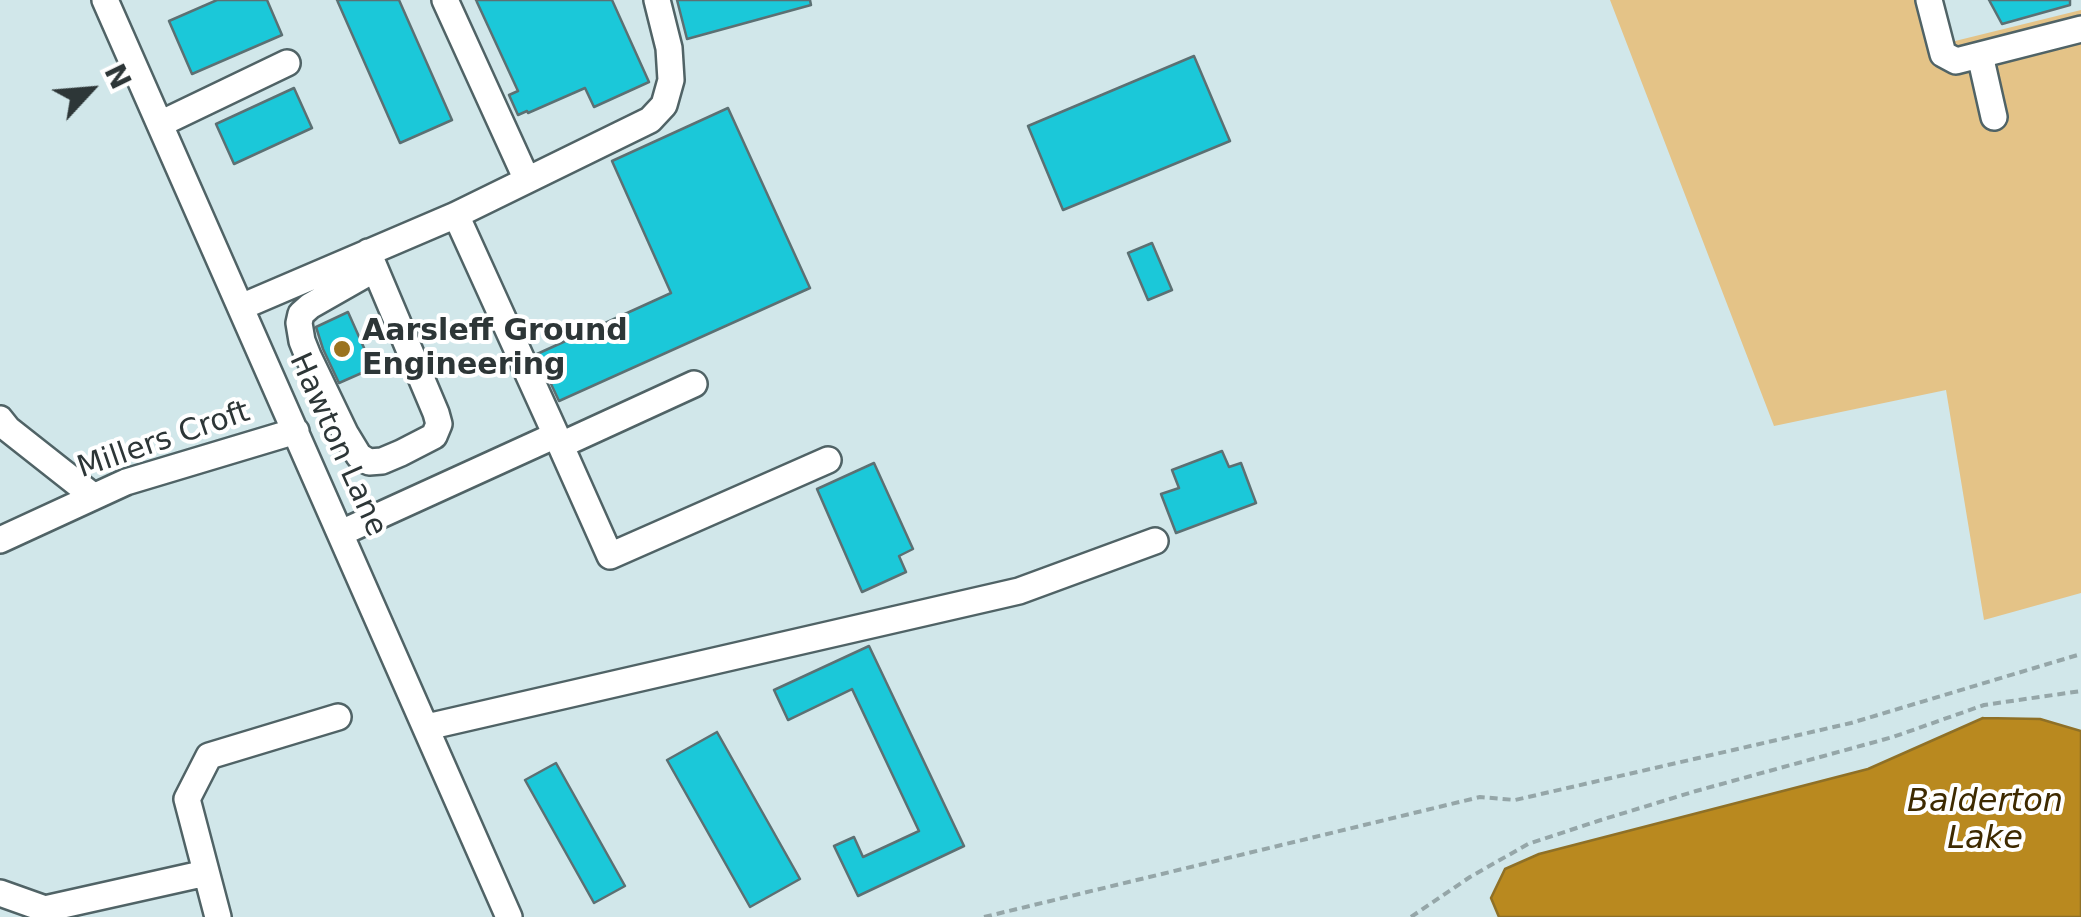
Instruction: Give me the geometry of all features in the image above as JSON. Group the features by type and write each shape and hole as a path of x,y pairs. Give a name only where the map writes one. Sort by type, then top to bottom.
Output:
{"street":[{"name":"Hawton Lane","path":"105,0 509,917"},
{"path":"445,0 527,180"},
{"path":"372,261 439,424 434,436 369,462 360,456 345,433 308,356 299,324 301,314 372,261 456,215 650,120 664,105 671,80 669,48 657,0"},
{"path":"1929,0 1943,54 1956,61 2081,30"},
{"path":"1980,55 1994,117"},
{"path":"160,124 287,63"},
{"path":"456,215 610,556 828,460"},
{"path":"240,306 372,261"},
{"path":"340,532 694,384"},
{"path":"0,419 93,496"},
{"name":"Millers Croft","path":"0,540 126,482 296,431"},
{"path":"427,727 1019,591 1155,541"},
{"path":"218,917 187,799 209,756 338,717"},
{"path":"0,893 45,909 206,873"}],"path":[{"path":"984,917 1480,796 1515,800 1851,723 2081,654"},
{"path":"1411,917 1528,844 1696,791 1892,737 1984,706 2081,691"}],"shaded area":[{"path":"1610,0 1941,0 1951,42 2081,10 2081,593 1984,620 1946,390 1774,426"}],"water":[{"name":"Balderton Lake","path":"1983,718 2040,719 2081,731 2081,917 1499,917 1491,898 1505,869 1539,854 1868,769"}],"building":[{"path":"217,0 267,0 282,35 192,74 169,21"},
{"path":"337,0 399,0 452,120 400,143"},
{"path":"476,0 612,0 649,82 594,107 585,88 518,115 509,95 518,91"},
{"path":"677,0 810,0 811,5 687,39"},
{"path":"1989,0 2070,0 2070,5 2002,24"},
{"path":"1194,56 1230,141 1063,210 1028,126"},
{"path":"294,88 312,128 234,164 216,124"},
{"path":"728,108 810,288 559,401 537,354 671,293 612,161"},
{"path":"1152,243 1172,290 1148,300 1128,253"},
{"name":"Aarsleff Ground Engineering","path":"348,312 373,368 339,383 316,327"},
{"path":"1222,451 1229,467 1241,463 1256,503 1176,533 1161,494 1179,488 1172,470"},
{"path":"874,463 913,549 899,556 906,572 862,592 817,489"},
{"path":"869,646 964,846 858,896 834,846 854,837 863,857 919,831 852,689 788,720 774,690"},
{"path":"717,732 800,879 750,907 667,760"},
{"path":"556,763 625,886 594,903 525,780"}],"place":[{"name":"Aarsleff Ground Engineering","path":"342,349"}]}
